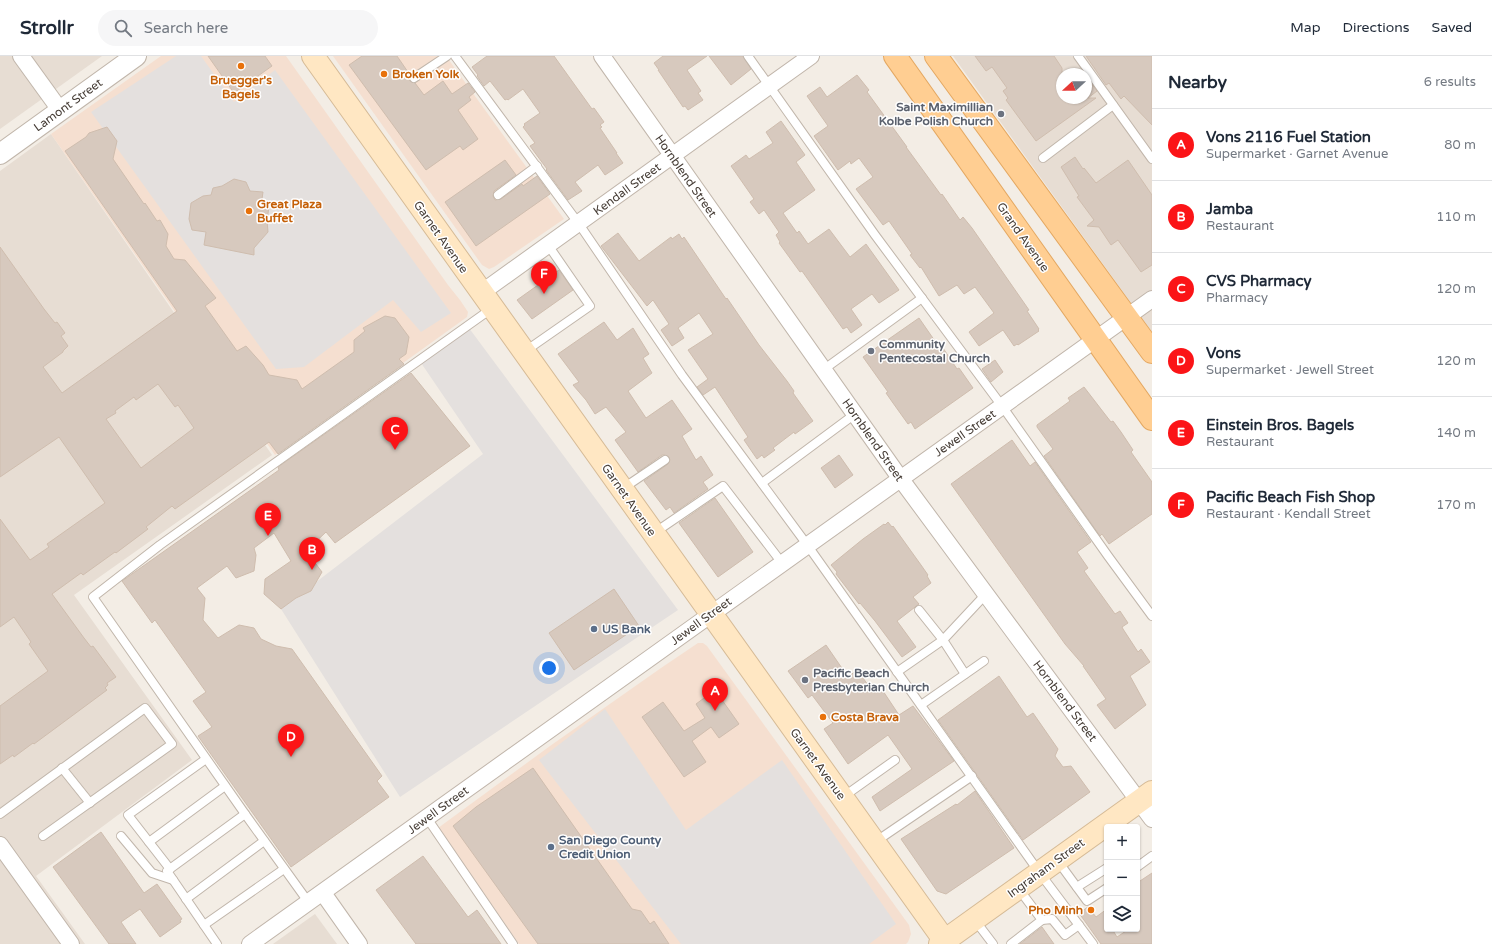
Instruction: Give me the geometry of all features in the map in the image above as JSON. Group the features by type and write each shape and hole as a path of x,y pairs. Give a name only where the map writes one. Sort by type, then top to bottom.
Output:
{"main road":[{"name":"Grand Avenue","path":"894,56 1152,419"},
{"path":"936,56 1152,352"},
{"name":"Garnet Avenue","path":"317,58 487,301 944,943"},
{"name":"Ingraham Street","path":"944,943 974,919 1146,796"}],"street":[{"path":"21,56 60,110"},
{"name":"Lamont Street","path":"0,154 136,56"},
{"name":"Hornblend Street","path":"602,56 900,478 986,594 1146,796 1152,819"},
{"name":"Kendall Street","path":"487,301 548,245 811,56"},
{"name":"Jewell Street","path":"250,944 1152,299"},
{"path":"0,845 71,944"},
{"path":"323,893 359,944"}],"lane":[{"path":"414,78 447,56"},
{"path":"455,56 579,224 682,375 808,546 972,776 1048,866 1079,925 1093,944"},
{"path":"748,56 922,298 1002,406 1152,616"},
{"path":"1078,56 1152,159"},
{"path":"1042,158 1113,105"},
{"path":"498,195 537,166"},
{"path":"524,352 590,306 548,245"},
{"path":"823,370 922,298"},
{"path":"309,902 225,786 93,597 160,545 487,301"},
{"path":"762,483 855,414"},
{"path":"622,490 665,460"},
{"path":"653,534 723,486 782,564"},
{"path":"897,672 943,640 986,594"},
{"path":"918,610 943,640 965,674"},
{"path":"921,705 984,661"},
{"path":"0,814 145,708 172,744 43,836"},
{"path":"206,759 128,815 149,842 217,944"},
{"path":"842,798 895,760"},
{"path":"62,768 90,803"},
{"path":"874,843 972,776"},
{"path":"149,842 225,786"},
{"path":"168,870 245,814"},
{"path":"427,818 510,943"},
{"path":"121,836 152,873 173,880"},
{"path":"186,899 264,841"},
{"path":"1140,865 1152,856"},
{"path":"1048,866 1077,887 1087,901 1104,890"},
{"path":"204,925 284,869"},
{"path":"1077,887 1104,870"},
{"path":"1017,888 1042,920"},
{"path":"974,919 993,944"},
{"path":"1011,944 1042,920 1052,919 1065,935 1079,925"}],"shaded area":[{"path":"0,56 102,56 0,129"},
{"path":"161,56 286,56 468,312 467,317 275,455 51,134"},
{"path":"176,56 201,56 234,102 275,70 451,313 421,332 393,300 304,367 276,369 91,112"},
{"path":"333,56 446,56 564,219 494,267 489,269 482,265"},
{"path":"953,56 1152,56 1152,332"},
{"path":"51,134 272,455 74,595 192,760 36,876 85,944 0,944 0,171"},
{"path":"466,324 678,610 400,797 281,609 483,454 417,357"},
{"path":"698,643 703,643 707,646 909,925 911,934 906,944 519,944 438,828 550,746"},
{"path":"605,709 686,830 782,760 896,924 869,944 681,944 539,760"},
{"path":"315,914 337,944 273,944"}],"building":[{"path":"208,56 265,56 272,66 234,93"},
{"path":"362,56 397,56 410,75 410,81 415,83 424,95 443,81 452,94 468,83 475,92 469,97 471,100 458,110 478,139 463,150 460,146 426,170 349,65"},
{"path":"487,56 554,56 592,109 594,108 604,122 600,125 602,127 600,128 623,163 605,175 598,165 575,182 582,191 568,200 530,146 535,143 523,127 525,125 524,124 540,113 523,89 508,100 505,100 490,81 484,86 477,76 478,75 472,67"},
{"path":"663,56 707,56 687,70 701,91 698,93 703,100 688,110 685,106 683,107 654,63"},
{"path":"709,56 743,56 751,69 731,85"},
{"path":"975,56 1054,56 1062,68 1056,68 1056,104 1088,104 1036,141 1006,100 1008,98 1003,91 1007,88 992,67 986,71"},
{"path":"1086,56 1152,56 1152,125 1124,96 1121,99 1109,83 1106,85"},
{"path":"857,75 869,90 867,92 941,195 942,194 960,220 963,217 972,228 1029,310 1027,311 1039,331 1018,345 1017,344 1014,346 1003,330 979,346 969,332 994,313 975,287 964,294 957,285 939,296 921,267 920,268 910,255 912,254 889,221 883,225 856,189 873,177 859,158 851,164 850,161 838,170 814,136 828,126 807,96 820,87 827,97"},
{"path":"1092,85 1097,91 1092,95"},
{"path":"781,121 805,155 796,162 815,190 783,213 797,233 799,231 808,244 829,229 850,257 866,244 899,290 879,303 872,294 851,309 862,325 851,333 847,327 843,329 802,271 800,272 779,243 780,242 776,235 779,232 764,210 759,214 750,202 754,199 731,166 746,155 749,159 773,143 766,132"},
{"path":"107,127 117,141 113,159 157,221 160,220 168,234 166,246 174,259 185,260 216,298 205,306 237,351 246,346 263,365 269,375 297,380 302,389 354,352 354,340 365,331 363,328 385,316 395,318 409,337 406,354 399,359 404,364 278,454 269,442 175,509 172,506 146,527 148,529 116,553 115,552 83,575 81,573 52,594 84,638 91,647 93,646 116,677 107,683 108,685 105,688 107,690 34,744 33,743 14,757 13,755 0,764 0,706 48,671 29,644 31,642 14,617 0,627 0,519 30,560 49,547 47,544 105,503 59,437 0,477 0,247 44,309 55,323 57,322 65,333 61,336 68,346 63,352 43,367 62,393 177,311 65,151 86,137 89,133","holes":["158,384 175,407 178,405 194,428 141,468 106,419 116,413 115,411 134,397 136,400"]},
{"path":"1075,157 1083,169 1084,168 1096,183 1128,160 1152,195 1152,265 1141,272 1118,240 1111,245 1099,227 1087,226 1094,220 1077,197 1079,196 1061,167"},
{"path":"505,160 516,175 494,191 493,196 495,200 501,199 522,184 523,186 537,176 550,194 476,246 445,202"},
{"path":"234,179 246,182 250,191 263,192 261,206 269,207 267,220 268,232 254,248 254,255 204,245 206,232 192,230 189,219 191,203 203,196 211,195 213,188 222,186"},
{"path":"618,233 639,261 671,237 672,239 679,234 682,239 684,237 726,299 727,298 759,345 787,381 794,391 793,393 813,421 795,434 794,432 773,448 775,450 764,458 762,455 757,459 744,440 748,437 715,387 703,395 697,387 708,379 688,350 713,334 699,313 678,328 684,338 672,346 661,330 669,324 653,300 647,306 601,246"},
{"path":"559,270 573,290 532,319 517,300"},
{"path":"919,318 937,344 939,342 957,369 959,368 973,388 915,429 911,422 908,424 886,393 888,392 863,357"},
{"path":"604,322 617,340 633,328 649,354 643,358 652,373 628,391 646,418 672,400 692,429 682,436 696,460 701,456 713,475 703,482 708,489 674,513 670,507 666,510 644,481 668,464 670,460 669,457 662,455 638,472 615,440 626,432 606,407 595,414 586,400 573,385 579,382 558,354"},
{"path":"995,360 1003,372 991,382 982,369"},
{"path":"411,373 470,446 335,543 326,532 306,551 322,572 311,591 296,598 281,609 264,594 265,579 291,561 274,533 254,548 256,555 254,571 236,578 227,566 197,588 205,598 203,620 218,638 239,625 254,628 261,639 276,646 292,649 382,776 377,781 389,797 291,867 198,736 212,727 193,701 206,692 155,620 152,623 122,581 279,470 278,467"},
{"path":"1084,387 1111,422 1113,421 1121,432 1133,450 1131,452 1152,482 1152,514 1109,544 1102,534 1100,536 1044,456 1053,449 1037,427 1037,425 1070,401 1068,398"},
{"path":"1012,440 1030,466 1035,462 1091,542 1077,552 1088,568 1084,571 1115,614 1120,611 1128,623 1122,627 1123,629 1138,652 1141,649 1150,662 1130,676 1146,705 1115,729 1097,705 1106,699 1084,666 1065,644 951,484"},
{"path":"839,455 853,475 835,488 821,468"},
{"path":"715,498 753,552 718,577 679,523"},
{"path":"888,522 892,527 893,526 921,565 928,575 927,576 931,583 913,597 919,604 897,621 916,647 902,657 875,621 860,603 859,604 831,565 863,539"},
{"path":"614,589 639,626 574,670 549,633"},
{"path":"826,645 848,677 857,670 874,693 881,688 899,715 913,706 954,761 880,811 872,797 912,769 888,735 848,764 824,729 833,723 812,695 808,698 788,671"},
{"path":"999,676 1027,717 1033,713 1058,749 1055,756 1063,767 1071,766 1090,792 1023,840 938,720"},
{"path":"715,690 739,724 719,738 711,727 692,741 706,762 684,777 642,717 663,702 684,731 705,718 696,704"},
{"path":"533,768 632,909 641,911 650,924 654,921 669,944 538,944 453,826 476,807"},
{"path":"975,791 1014,848 946,894 937,891 901,839 956,804 957,805"},
{"path":"101,832 144,893 157,884 182,919 180,920 181,922 160,937 140,909 121,922 136,944 109,944 53,867"},
{"path":"423,856 468,917 477,910 501,944 416,944 376,890"},
{"path":"1152,873 1152,944 1101,944 1079,913 1088,907 1096,917 1104,911 1104,932 1114,932 1117,937 1124,932 1140,932 1140,881"},
{"path":"1042,927 1054,944 1020,944"}],"place":[{"name":"Bruegger's Bagels","path":"241,66"},
{"name":"Broken Yolk","path":"384,74"},
{"name":"Saint Maximillian Kolbe Polish Church","path":"1001,114"},
{"name":"Great Plaza Buffet","path":"249,211"},
{"name":"Pacific Beach Fish Shop","path":"544,294"},
{"name":"Community Pentecostal Church","path":"871,351"},
{"name":"CVS Pharmacy","path":"395,450"},
{"name":"Einstein Bros. Bagels","path":"268,536"},
{"name":"Jamba","path":"312,570"},
{"name":"US Bank","path":"594,629"},
{"name":"Pacific Beach Presbyterian Church","path":"805,680"},
{"name":"Vons 2116 Fuel Station","path":"715,711"},
{"name":"Costa Brava","path":"823,717"},
{"name":"Vons","path":"291,757"},
{"name":"San Diego County Credit Union","path":"551,847"},
{"name":"Pho Minh","path":"1091,910"}]}
